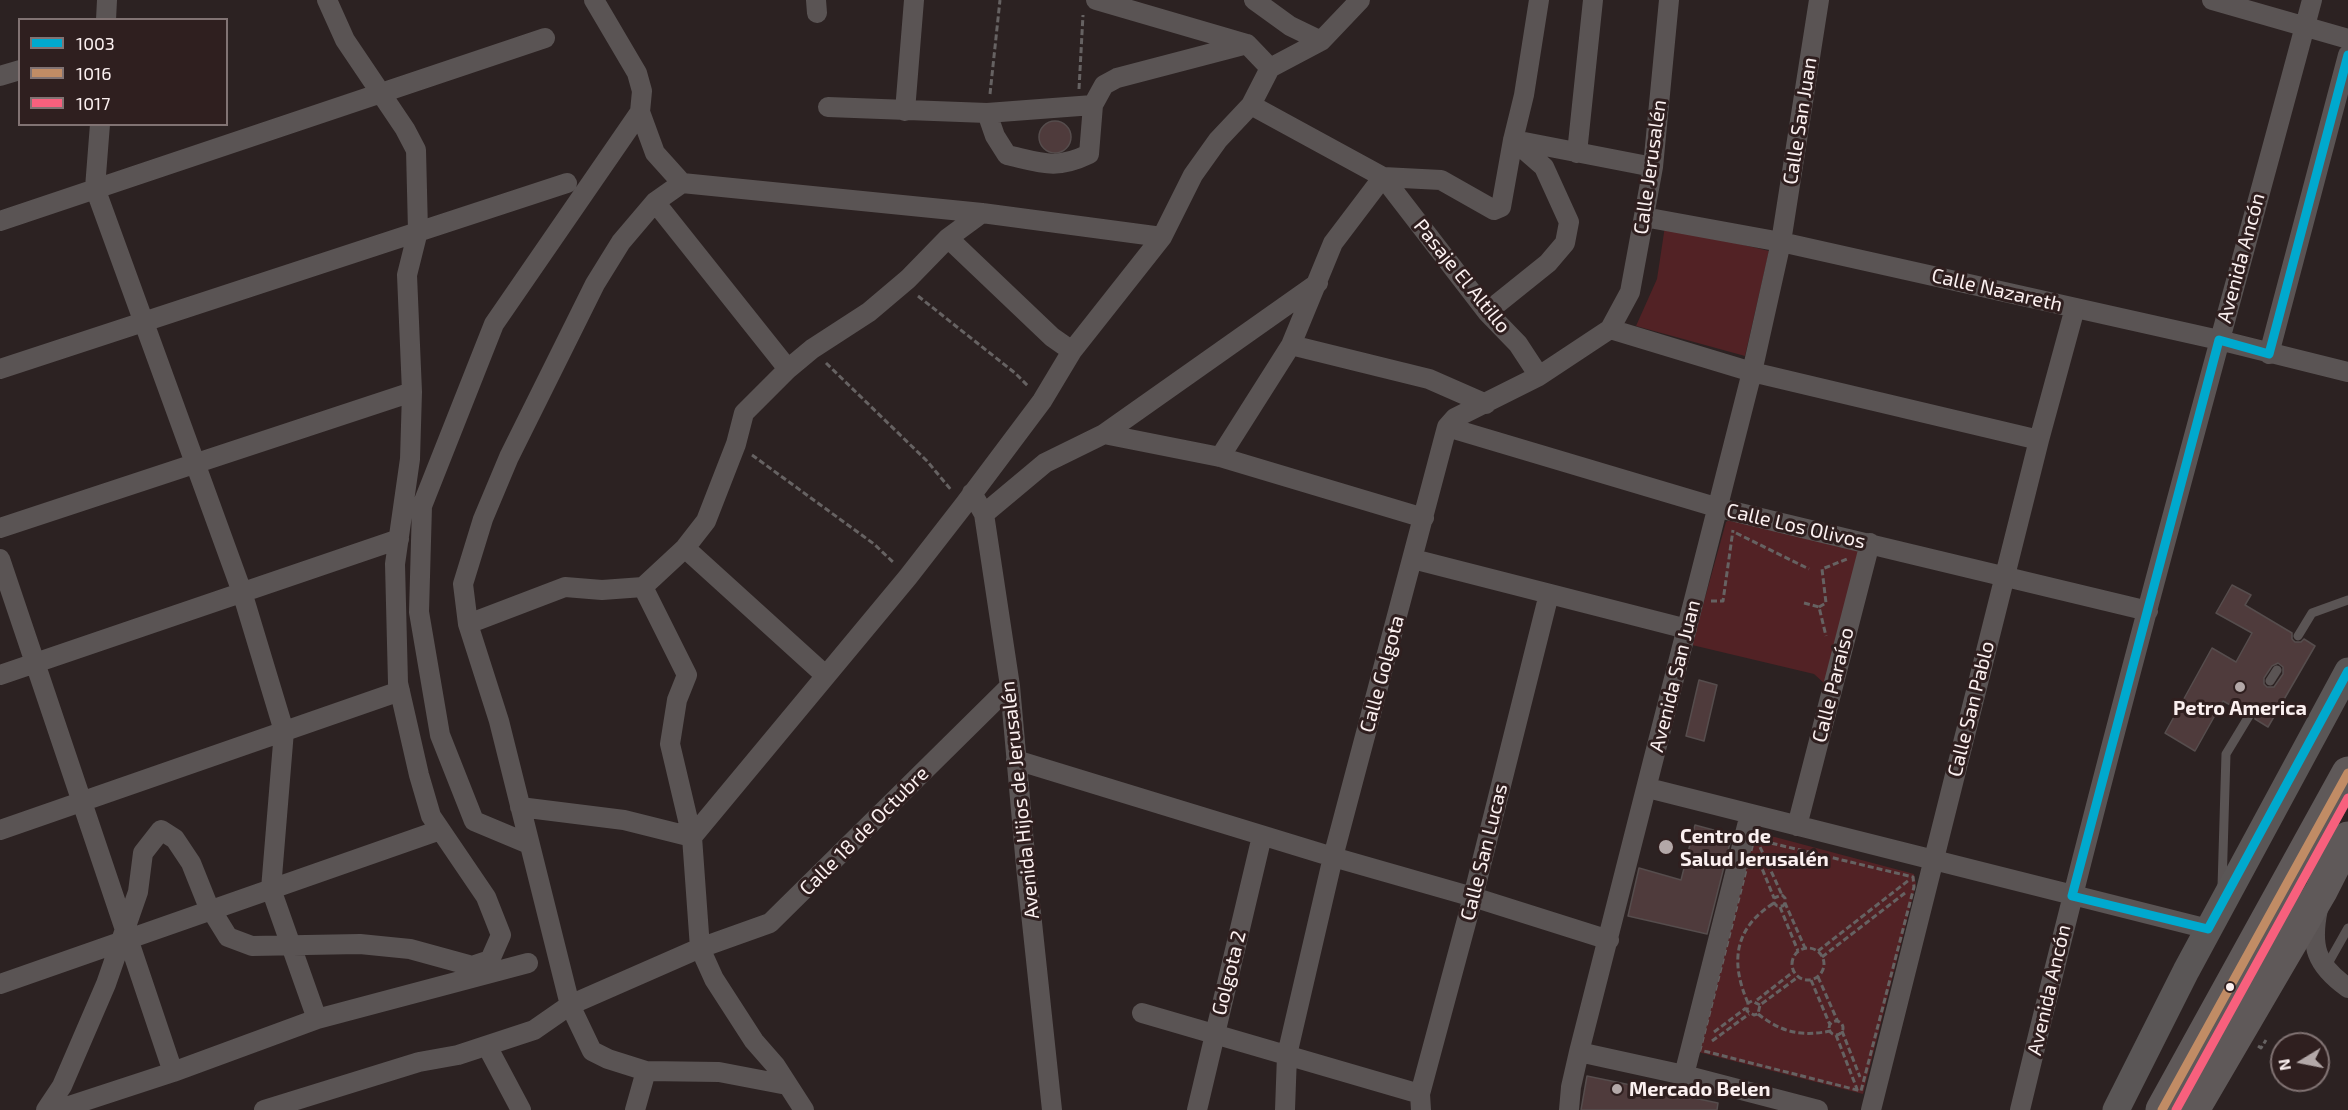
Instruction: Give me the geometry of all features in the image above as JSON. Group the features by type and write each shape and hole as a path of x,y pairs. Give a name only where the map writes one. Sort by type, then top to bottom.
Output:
{"highway":[{"path":"2162,1110 2348,772"},
{"path":"2193,1110 2321,891 2348,837"}],"main road":[{"path":"2116,1110 2208,929 2348,671"}],"street":[{"path":"106,18 107,0"},
{"path":"46,1110 62,1086 106,984 125,937 138,892 143,854 161,830 175,838 191,863 212,910 228,937 252,946 360,944 410,949 472,966 490,960 501,935 486,897 431,816 400,692 395,564 410,459 412,392 407,275 418,231 416,150 405,129 345,40 327,0"},
{"path":"594,0 638,73 642,91 640,112 655,153 682,183"},
{"path":"904,111 914,0"},
{"path":"1254,0 1290,26 1321,41"},
{"path":"692,837 908,577 968,500 1042,401 1072,351 1162,237 1193,175 1218,140 1251,105 1270,68 1321,41 1360,0"},
{"path":"1251,105 1383,177 1441,180 1494,210 1502,207 1513,140 1524,95 1539,0"},
{"path":"1577,153 1593,0"},
{"name":"Calle Jerusalén","path":"1610,329 1630,292 1644,217 1653,167 1670,0"},
{"name":"Calle San Juan","path":"1781,242 1819,0"},
{"path":"2212,0 2348,39"},
{"name":"Avenida Ancón","path":"2020,1110 2072,896 2219,340 2312,0"},
{"path":"1090,4 1247,44 1270,68"},
{"path":"0,221 545,38"},
{"path":"828,107 987,113 1085,105 1104,85 1117,78 1247,44"},
{"path":"2269,354 2348,55"},
{"path":"0,76 18,71"},
{"path":"987,113 1007,155 1048,164 1060,164 1071,163 1089,154 1085,105"},
{"path":"529,844 474,821 440,735 419,612 422,506 494,324 640,112"},
{"path":"100,126 95,188 242,592 284,731 271,889 317,1019"},
{"path":"1513,140 1653,167"},
{"path":"1487,312 1548,263 1565,243 1569,222 1544,167 1513,140"},
{"path":"1220,457 1292,345 1333,243 1383,177"},
{"name":"Pasaje El Altillo","path":"1383,177 1487,312 1518,344 1539,376"},
{"path":"0,369 567,183"},
{"path":"787,1085 719,1072 646,1071 608,1059 592,1051 570,1005 499,721 468,624 463,584 483,519 509,457 595,284 621,242 655,202 682,183 982,213 1162,237"},
{"path":"655,202 788,369"},
{"path":"468,624 565,587 602,590 643,587 685,548 706,521 736,444 744,413 788,369 812,349 869,312 908,279 948,238 982,213"},
{"name":"Calle Nazareth","path":"1644,217 1781,242 2219,340 2348,372"},
{"path":"948,238 1052,337 1072,351"},
{"name":"Avenida San Juan","path":"1569,1110 1571,1087 1579,1052 1687,629 1695,599 1723,523 1752,372 1781,242"},
{"path":"984,514 1045,462 1104,434 1318,283"},
{"name":"Calle San Pablo","path":"1871,1110 2004,577 2075,308"},
{"path":"1447,427 1455,418 1539,376 1610,329 1752,372 2039,440"},
{"path":"1292,345 1429,379 1486,404"},
{"path":"0,528 412,392"},
{"name":"Calle Los Olivos","path":"1447,427 1723,523 2004,577 2148,611"},
{"name":"Calle Golgota","path":"1285,1110 1287,1055 1333,857 1447,427"},
{"path":"1104,434 1220,457 1424,518"},
{"name":"Avenida Hijos de Jerusalén","path":"968,500 984,514 1010,686 1052,1110"},
{"path":"0,675 399,539"},
{"path":"685,548 825,675"},
{"name":"Calle Paraíso","path":"1797,826 1868,551"},
{"path":"0,559 82,801 125,937 173,1072"},
{"path":"1413,559 1687,629"},
{"path":"643,587 687,675 677,700 670,744 692,837 700,948 714,979 754,1041 775,1065 804,1110"},
{"name":"Calle San Lucas","path":"1420,1102 1549,594"},
{"name":"Calle 18 de Octubre","path":"264,1110 419,1062 458,1055 534,1030 570,1005 700,948 770,923 1010,686"},
{"path":"0,830 400,692"},
{"path":"1016,760 1609,940"},
{"path":"1648,788 2208,929"},
{"path":"520,807 624,820 692,837"},
{"path":"1684,1075 1750,814"},
{"path":"0,984 125,937 212,910 440,830"},
{"name":"Golgota 2","path":"1197,1110 1262,836"},
{"path":"2321,891 2313,930 2318,957 2325,969 2348,988"},
{"path":"57,1110 173,1072 317,1019 528,963"},
{"path":"1142,1014 1287,1055 1420,1102"},
{"path":"487,1046 521,1110"},
{"path":"1579,1052 1684,1075 1818,1110"},
{"path":"635,1110 646,1071"}],"lane":[{"path":"2298,636 2312,613 2348,600"},
{"path":"2270,681 2277,670"},
{"path":"2222,903 2226,754 2249,716"},
{"path":"2325,969 2348,928"}],"path":[{"path":"987,113 1000,0"},
{"path":"1085,105 1090,4"},
{"path":"908,279 920,299 1015,374 1042,401"},
{"path":"812,349 968,500"},
{"path":"736,444 874,544 908,577"},
{"path":"1695,599 1724,601 1723,523 1809,569"},
{"path":"1804,603 1818,607 1826,603 1822,569 1868,551"},
{"path":"1818,607 1830,653 1840,657"},
{"path":"1700,1050 1754,839 1757,839"},
{"path":"1757,839 1913,877"},
{"path":"1757,839 1785,898 1804,948"},
{"path":"1753,846 1774,900 1780,907 1798,951"},
{"path":"1700,1050 1861,1091 1914,886 1913,877"},
{"path":"1818,951 1913,877"},
{"path":"1822,957 1914,886"},
{"path":"1749,1014 1736,969 1737,951 1750,923 1782,895"},
{"path":"1780,907 1785,903"},
{"path":"1812,948 1818,951 1822,957 1823,970 1811,980 1798,977 1793,972 1792,960 1798,951 1812,948"},
{"path":"1703,1040 1793,972"},
{"path":"1818,976 1838,1022 1843,1025 1842,1031 1863,1085"},
{"path":"1758,1014 1760,1005 1798,977"},
{"path":"1811,980 1830,1025 1830,1031"},
{"path":"1755,1001 1760,1005"},
{"path":"1700,1050 1749,1014 1758,1014 1780,1029 1794,1033 1816,1034 1830,1031 1836,1035 1857,1090"},
{"path":"1830,1025 1838,1022"},
{"path":"1836,1035 1842,1031"}],"shaded area":[{"path":"1665,226 1769,251 1745,356 1636,326 1657,279"},
{"path":"1734,517 1860,549 1825,684 1814,674 1692,645 1726,522"},
{"path":"1756,832 1914,874 1916,884 1863,1094 1698,1052 1751,839"}],"building":[{"path":"1055,121 1066,126 1071,137 1066,148 1055,153 1044,148 1039,137 1044,126"},
{"path":"2232,585 2251,595 2245,605 2292,633 2292,639 2295,642 2301,642 2304,639 2315,646 2268,727 2255,719 2255,713 2252,710 2243,712 2223,701 2195,751 2165,733 2212,648 2236,662 2252,633 2216,613","holes":["2278,663 2283,667 2283,674 2274,687 2267,687 2264,684 2264,678 2272,666"]},
{"path":"1699,680 1717,685 1704,741 1686,736"},
{"path":"1695,825 1732,835 1707,934 1628,916 1639,868 1681,880"},
{"name":"Mercado Belen","path":"1587,1076 1718,1103 1717,1110 1581,1110"}],"transit line":[{"name":"1003","path":"2348,55 2269,354 2219,340 2072,896 2208,929 2348,671"},
{"name":"1016","path":"2162,1110 2348,773"},
{"name":"1017","path":"2176,1110 2348,798"}],"place":[{"name":"Petro America","path":"2240,687"},
{"name":"Centro de Salud Jerusalén","path":"1666,847"},
{"name":"Mercado Belen","path":"1617,1089"}]}
